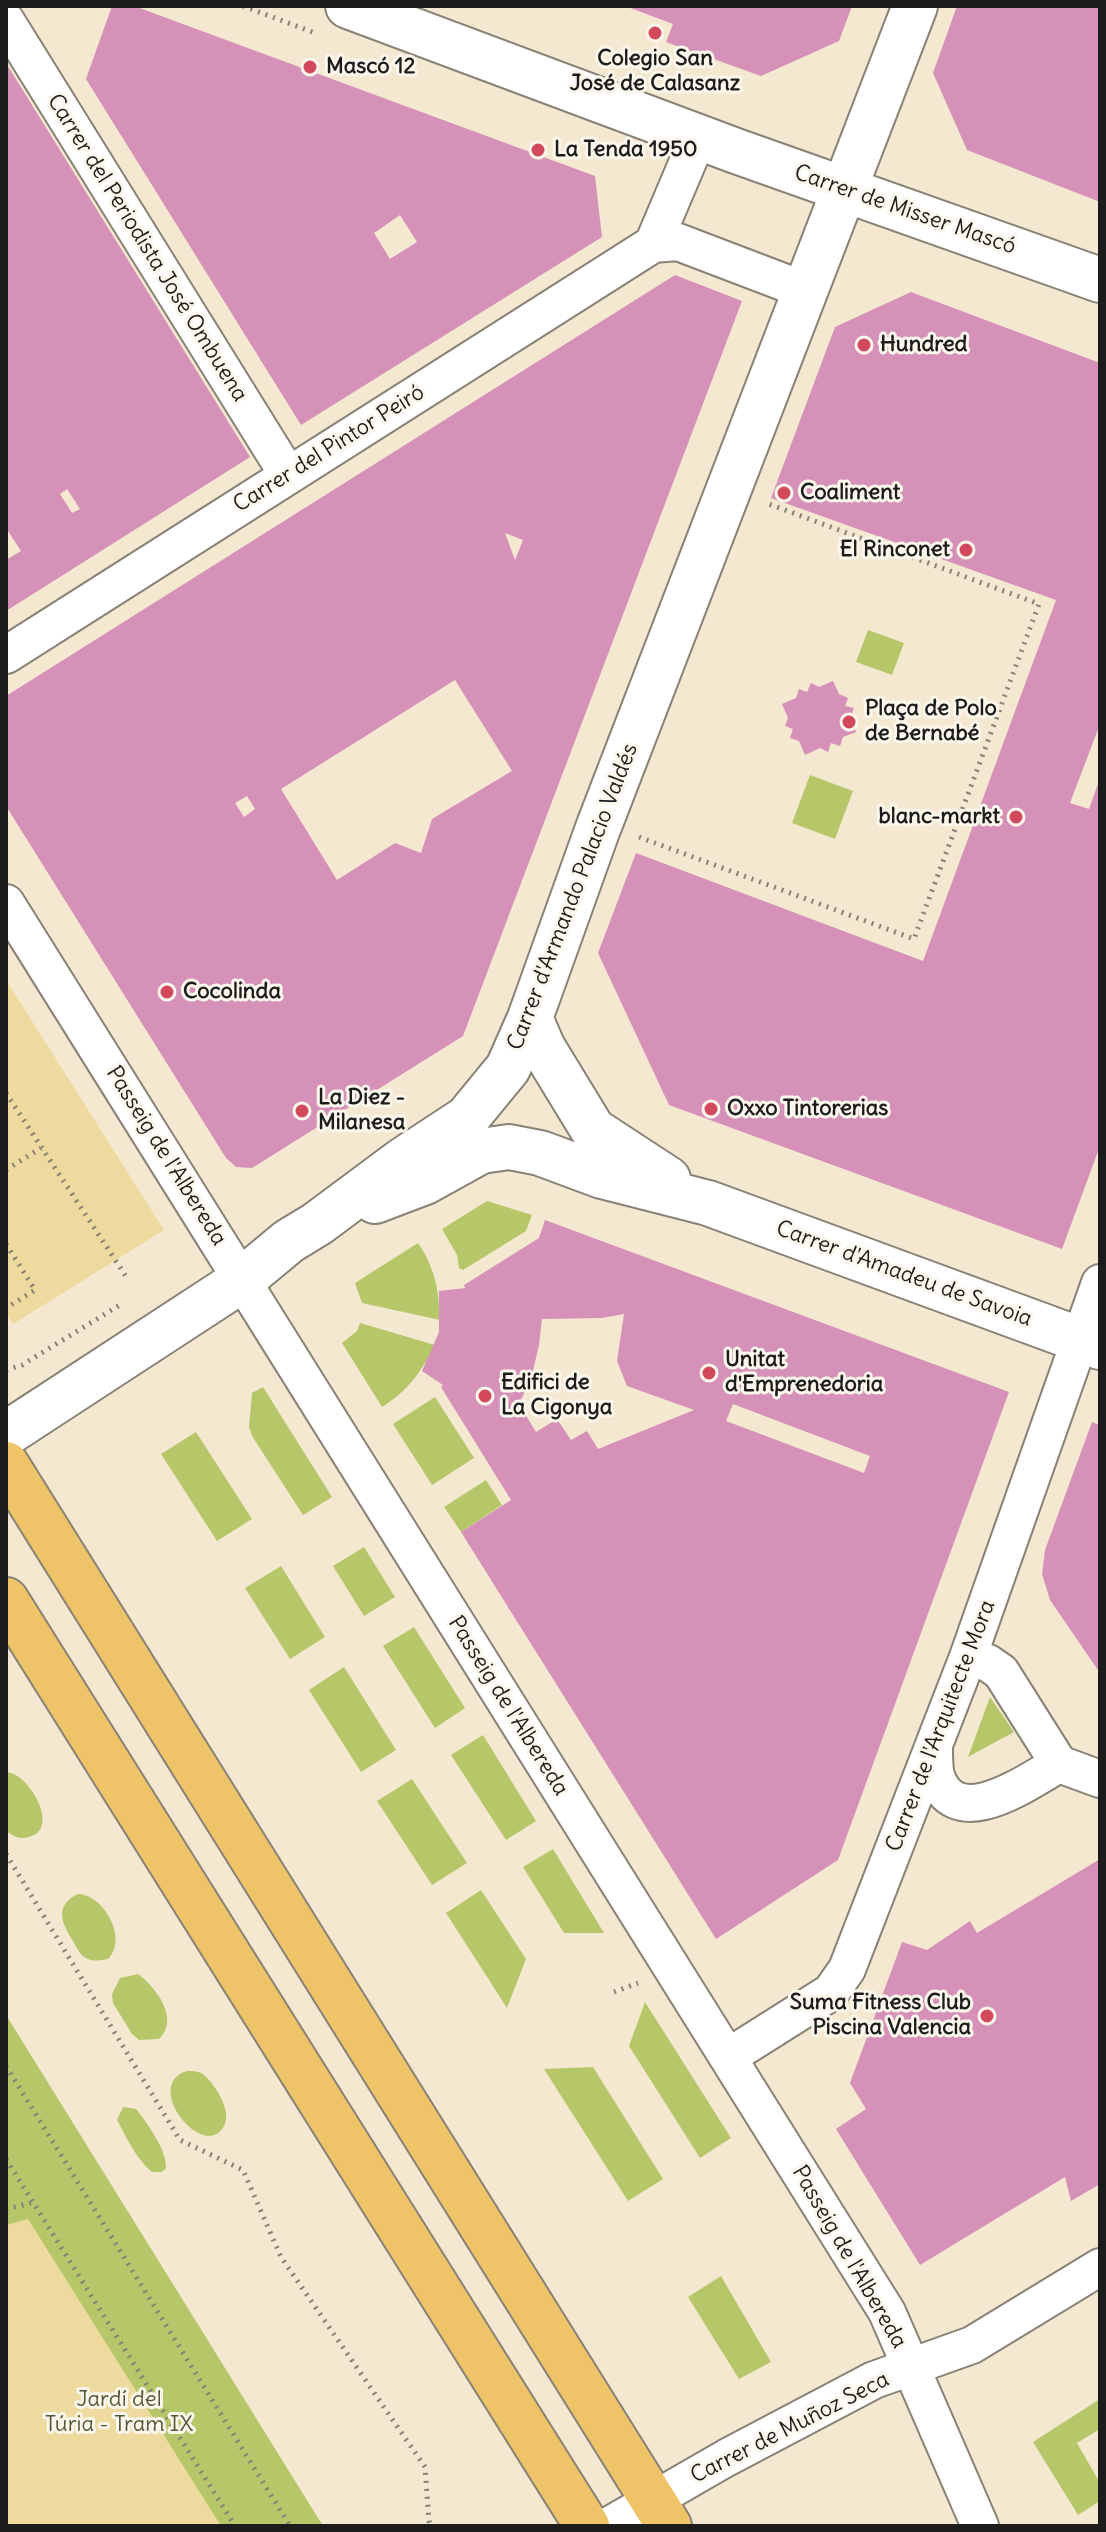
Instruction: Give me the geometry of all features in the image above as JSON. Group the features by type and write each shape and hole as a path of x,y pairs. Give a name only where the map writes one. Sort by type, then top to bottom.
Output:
{"main road":[{"path":"6,1464 660,2513"},
{"path":"6,1600 587,2526"}],"street":[{"name":"Carrer de Misser Mascó","path":"348,6 710,141 1100,280"},
{"name":"Carrer d'Armando Palacio Valdés","path":"6,1434 242,1280 289,1241 467,1118 508,1068 530,1018 597,831 915,6"},
{"name":"Carrer del Periodista José Ombuena","path":"6,21 288,475"},
{"path":"710,141 700,144 692,152 653,244 678,242 804,290"},
{"name":"Carrer del Pintor Peiró","path":"6,655 653,244"},
{"name":"Passeig de l'Albereda","path":"6,903 887,2312 980,2526"},
{"name":"Carrer d'Amadeu de Savoia","path":"530,1018 543,1048 593,1130 708,1203"},
{"name":"Carrer d'Amadeu de Savoia","path":"317,1224 425,1182 481,1151 509,1147 540,1153 602,1176 708,1203 1090,1343"},
{"name":"Carrer de l'Arquitecte Mora","path":"728,2057 831,1992 841,1981 934,1750 1090,1343 1100,1283"},
{"path":"968,1657 988,1663 1001,1672 1059,1764 1100,1779"},
{"path":"934,1750 936,1775 946,1792 963,1803 990,1802 1059,1764"},
{"name":"Carrer de Muñoz Seca","path":"608,2526 660,2513 874,2380 972,2345 1100,2267"}],"path":[{"path":"636,836 914,939 1039,604 758,500"},
{"path":"6,1093 127,1278"},
{"path":"6,1170 41,1148"},
{"path":"6,1244 35,1290 6,1308"},
{"path":"6,1370 22,1365 134,1296"},
{"path":"6,1854 180,2140 243,2170 281,2257 425,2467 431,2526"},
{"path":"6,2066 290,2526"},
{"path":"6,2159 235,2526"},
{"path":"6,2209 31,2203"}],"green space":[{"path":"868,630 904,643 892,675 856,662"},
{"path":"810,775 853,791 835,839 792,823"},
{"path":"487,1201 532,1215 526,1231 463,1270 459,1268 457,1255 442,1229"},
{"path":"418,1243 435,1280 440,1320 362,1303 355,1283"},
{"path":"360,1323 435,1345 413,1380 382,1407 342,1343 357,1331"},
{"path":"263,1387 332,1497 303,1515 249,1427 252,1393"},
{"path":"435,1397 474,1458 432,1485 393,1424"},
{"path":"196,1432 252,1519 217,1541 161,1454"},
{"path":"486,1480 502,1505 461,1532 444,1507"},
{"path":"364,1547 395,1597 364,1616 333,1566"},
{"path":"281,1566 325,1637 290,1659 245,1588"},
{"path":"414,1627 465,1708 435,1728 383,1646"},
{"path":"344,1667 396,1750 361,1772 309,1690"},
{"path":"990,1697 1014,1732 968,1757"},
{"path":"483,1735 536,1821 506,1840 451,1755"},
{"path":"6,1772 15,1774 32,1790 42,1813 38,1832 29,1837 17,1837 6,1831"},
{"path":"412,1779 467,1863 432,1885 377,1801"},
{"path":"553,1849 604,1933 564,1933 523,1867"},
{"path":"481,1890 526,1959 507,2008 446,1913"},
{"path":"78,1894 96,1901 110,1919 116,1940 108,1959 95,1961 85,1958 67,1932 63,1908"},
{"path":"138,1974 159,1996 167,2014 165,2031 159,2039 139,2040 113,2003 112,1994 120,1978"},
{"path":"645,2002 731,2138 700,2158 629,2046"},
{"name":"Jardí del Túria - Tram IX","path":"6,2015 323,2526 6,2526"},
{"path":"593,2067 663,2179 628,2201 544,2069"},
{"path":"187,2071 203,2074 222,2099 226,2120 215,2135 203,2135 191,2129 173,2104 171,2091 175,2079"},
{"path":"123,2107 136,2109 156,2137 165,2161 166,2168 162,2172 152,2172 132,2148 117,2120"},
{"path":"721,2276 771,2362 739,2379 688,2297"},
{"path":"1100,2399 1100,2429 1077,2443 1100,2483 1100,2501 1078,2515 1033,2442"}],"sand":[{"path":"6,980 164,1230 13,1324 6,1312"},
{"path":"28,2219 221,2526 6,2526 6,2225"}],"building":[{"path":"112,6 134,6 595,176 602,237 301,425 86,79","holes":["400,215 417,242 390,259 374,233"]},
{"path":"625,6 852,6 839,41 761,76 666,42 673,24"},
{"path":"957,6 1100,6 1100,202 967,150 933,73"},
{"path":"6,63 250,457 6,611 6,560 21,551 6,528","holes":["67,489 80,509 72,513 60,494"]},
{"path":"675,275 742,301 463,1036 252,1168 236,1167 226,1158 6,806 6,696","holes":["505,533 523,540 515,560","455,680 512,771 432,819 421,853 395,843 337,880 281,789","247,796 255,809 244,817 235,803"]},
{"path":"911,292 1100,363 1100,724 1070,803 1089,809 1100,778 1100,1146 1062,1249 669,1105 598,953 636,853 923,961 1056,600 771,498 835,327"},
{"path":"833,681 839,694 848,698 845,706 854,708 850,718 856,732 843,737 840,746 831,743 828,752 820,748 805,755 799,741 790,738 793,729 785,726 788,718 782,704 796,698 799,689 807,692 811,683 819,687"},
{"path":"545,1220 1009,1392 838,1860 716,1939 461,1532 511,1500 441,1387 443,1385 422,1371 439,1332 439,1291 465,1288 464,1285 539,1238","holes":["624,1314 617,1361 627,1386 694,1410 598,1449 587,1431 571,1440 557,1419 536,1432 519,1404 531,1379 542,1319 602,1318","733,1404 870,1456 864,1473 726,1421"]},
{"path":"1092,1422 1100,1425 1100,1673 1050,1600 1042,1574 1045,1550"},
{"name":"Suma Fitness Club Piscina Valencia","path":"1100,1859 1100,2184 1071,2201 1065,2177 920,2265 836,2129 866,2109 850,2083 902,1942 927,1950 970,1921 977,1933"}],"place":[{"name":"Colegio San José de Calasanz","path":"655,33"},
{"name":"Mascó 12","path":"310,67"},
{"name":"La Tenda 1950","path":"538,150"},
{"name":"Hundred","path":"864,345"},
{"name":"Coaliment","path":"784,493"},
{"name":"El Rinconet","path":"966,550"},
{"name":"Plaça de Polo de Bernabé","path":"849,722"},
{"name":"blanc-markt","path":"1016,817"},
{"name":"Cocolinda","path":"167,992"},
{"name":"Oxxo Tintorerias","path":"711,1109"},
{"name":"La Diez - Milanesa","path":"302,1111"},
{"name":"Unitat d'Emprenedoria","path":"709,1373"},
{"name":"Edifici de La Cigonya","path":"485,1396"},
{"name":"Suma Fitness Club Piscina Valencia","path":"987,2016"}]}
